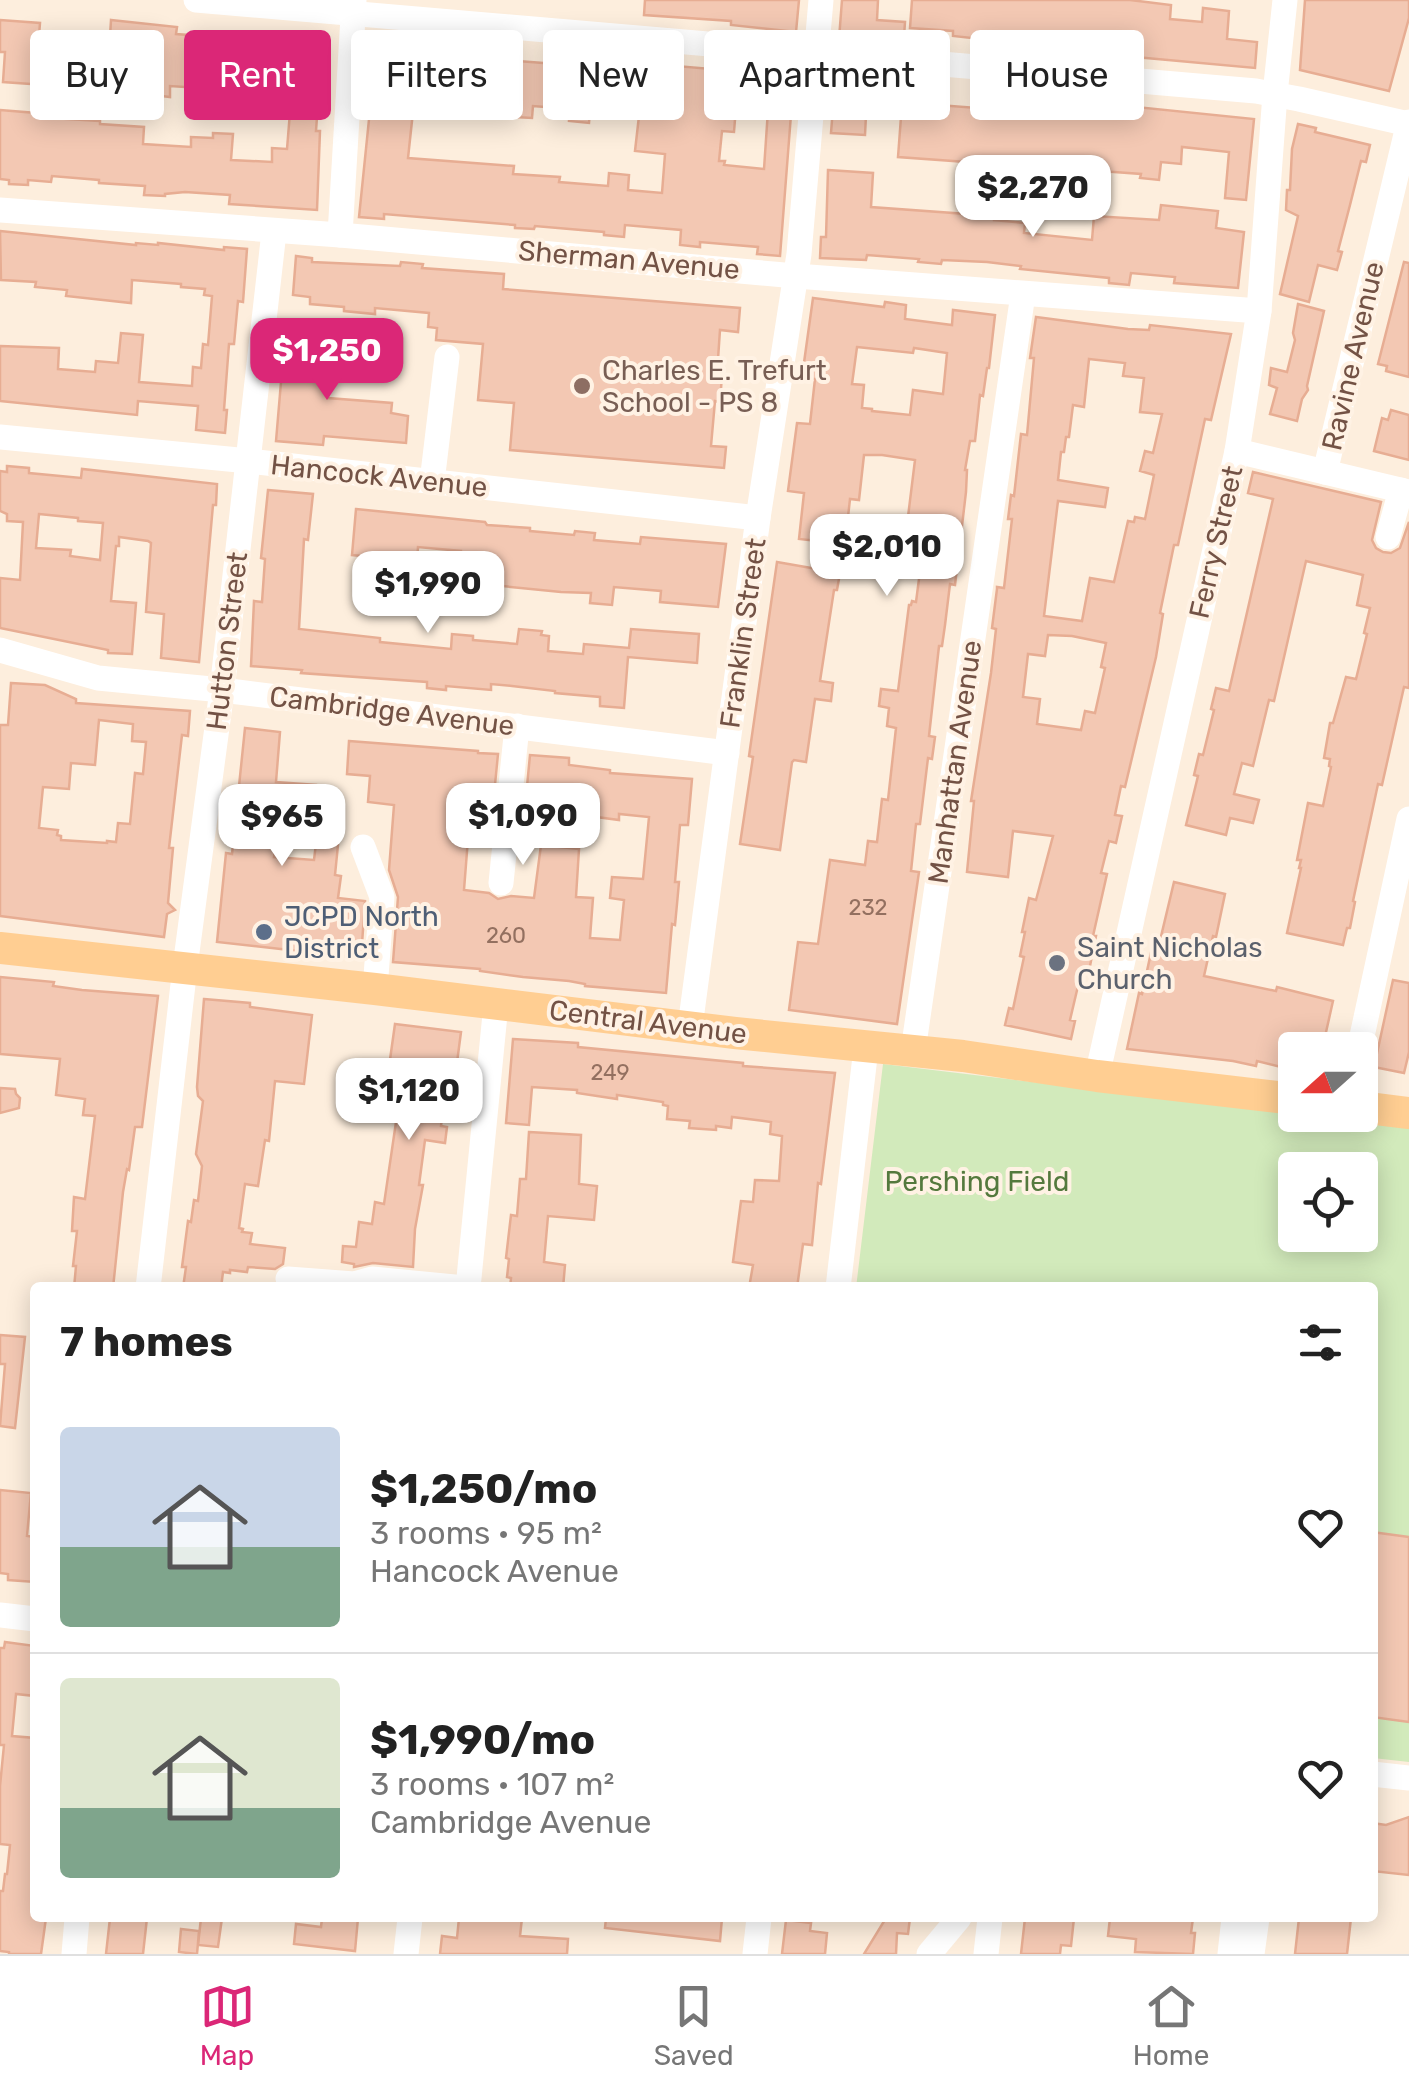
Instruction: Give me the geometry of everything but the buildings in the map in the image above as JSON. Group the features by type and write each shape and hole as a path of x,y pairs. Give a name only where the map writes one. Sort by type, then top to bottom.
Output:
{"main road":[{"name":"Central Avenue","path":"0,948 913,1051 1278,1097"},
{"path":"1378,1109 1409,1113"}],"street":[{"path":"196,0 354,6 704,42"},
{"name":"Franklin Street","path":"819,30 821,0"},
{"name":"Ferry Street","path":"1096,1076 1236,451 1259,311 1285,0"},
{"path":"340,236 354,6"},
{"path":"950,66 1275,94 1409,124"},
{"name":"Franklin Street","path":"690,1027 758,518 796,276 811,120"},
{"name":"Ravine Avenue","path":"1325,472 1409,124"},
{"name":"Sherman Avenue","path":"0,210 1259,311"},
{"name":"Hutton Street","path":"149,1282 274,232"},
{"name":"Manhattan Avenue","path":"913,1051 1023,294"},
{"path":"432,482 447,357"},
{"name":"Hancock Avenue","path":"0,437 758,518"},
{"path":"1236,451 1405,491 1388,537"},
{"name":"Cambridge Avenue","path":"0,650 98,678 727,753"},
{"path":"502,883 517,726"},
{"path":"1364,1032 1404,863 1409,819"},
{"path":"363,847 382,897 374,989"},
{"path":"468,1282 496,1004"},
{"path":"839,1282 866,1048"},
{"path":"290,1272 343,1282"},
{"path":"361,1282 404,1282"},
{"path":"0,1615 30,1619"},
{"path":"1378,1775 1409,1778"},
{"path":"74,1954 78,1922"},
{"path":"406,1954 410,1922"},
{"path":"755,1954 759,1922"},
{"path":"929,1954 956,1922"},
{"path":"986,1954 990,1922"},
{"path":"1230,1954 1234,1922"},
{"path":"1252,1954 1256,1922"}],"green space":[{"name":"Pershing Field","path":"883,1064 1278,1111 1278,1132 1378,1132 1378,1123 1409,1127 1409,1762 1378,1759 1378,1282 857,1282"}],"place":[{"name":"Charles E. Trefurt School - PS 8","path":"582,386"},
{"name":"JCPD North District","path":"264,932"},
{"name":"Saint Nicholas Church","path":"1057,963"}]}
